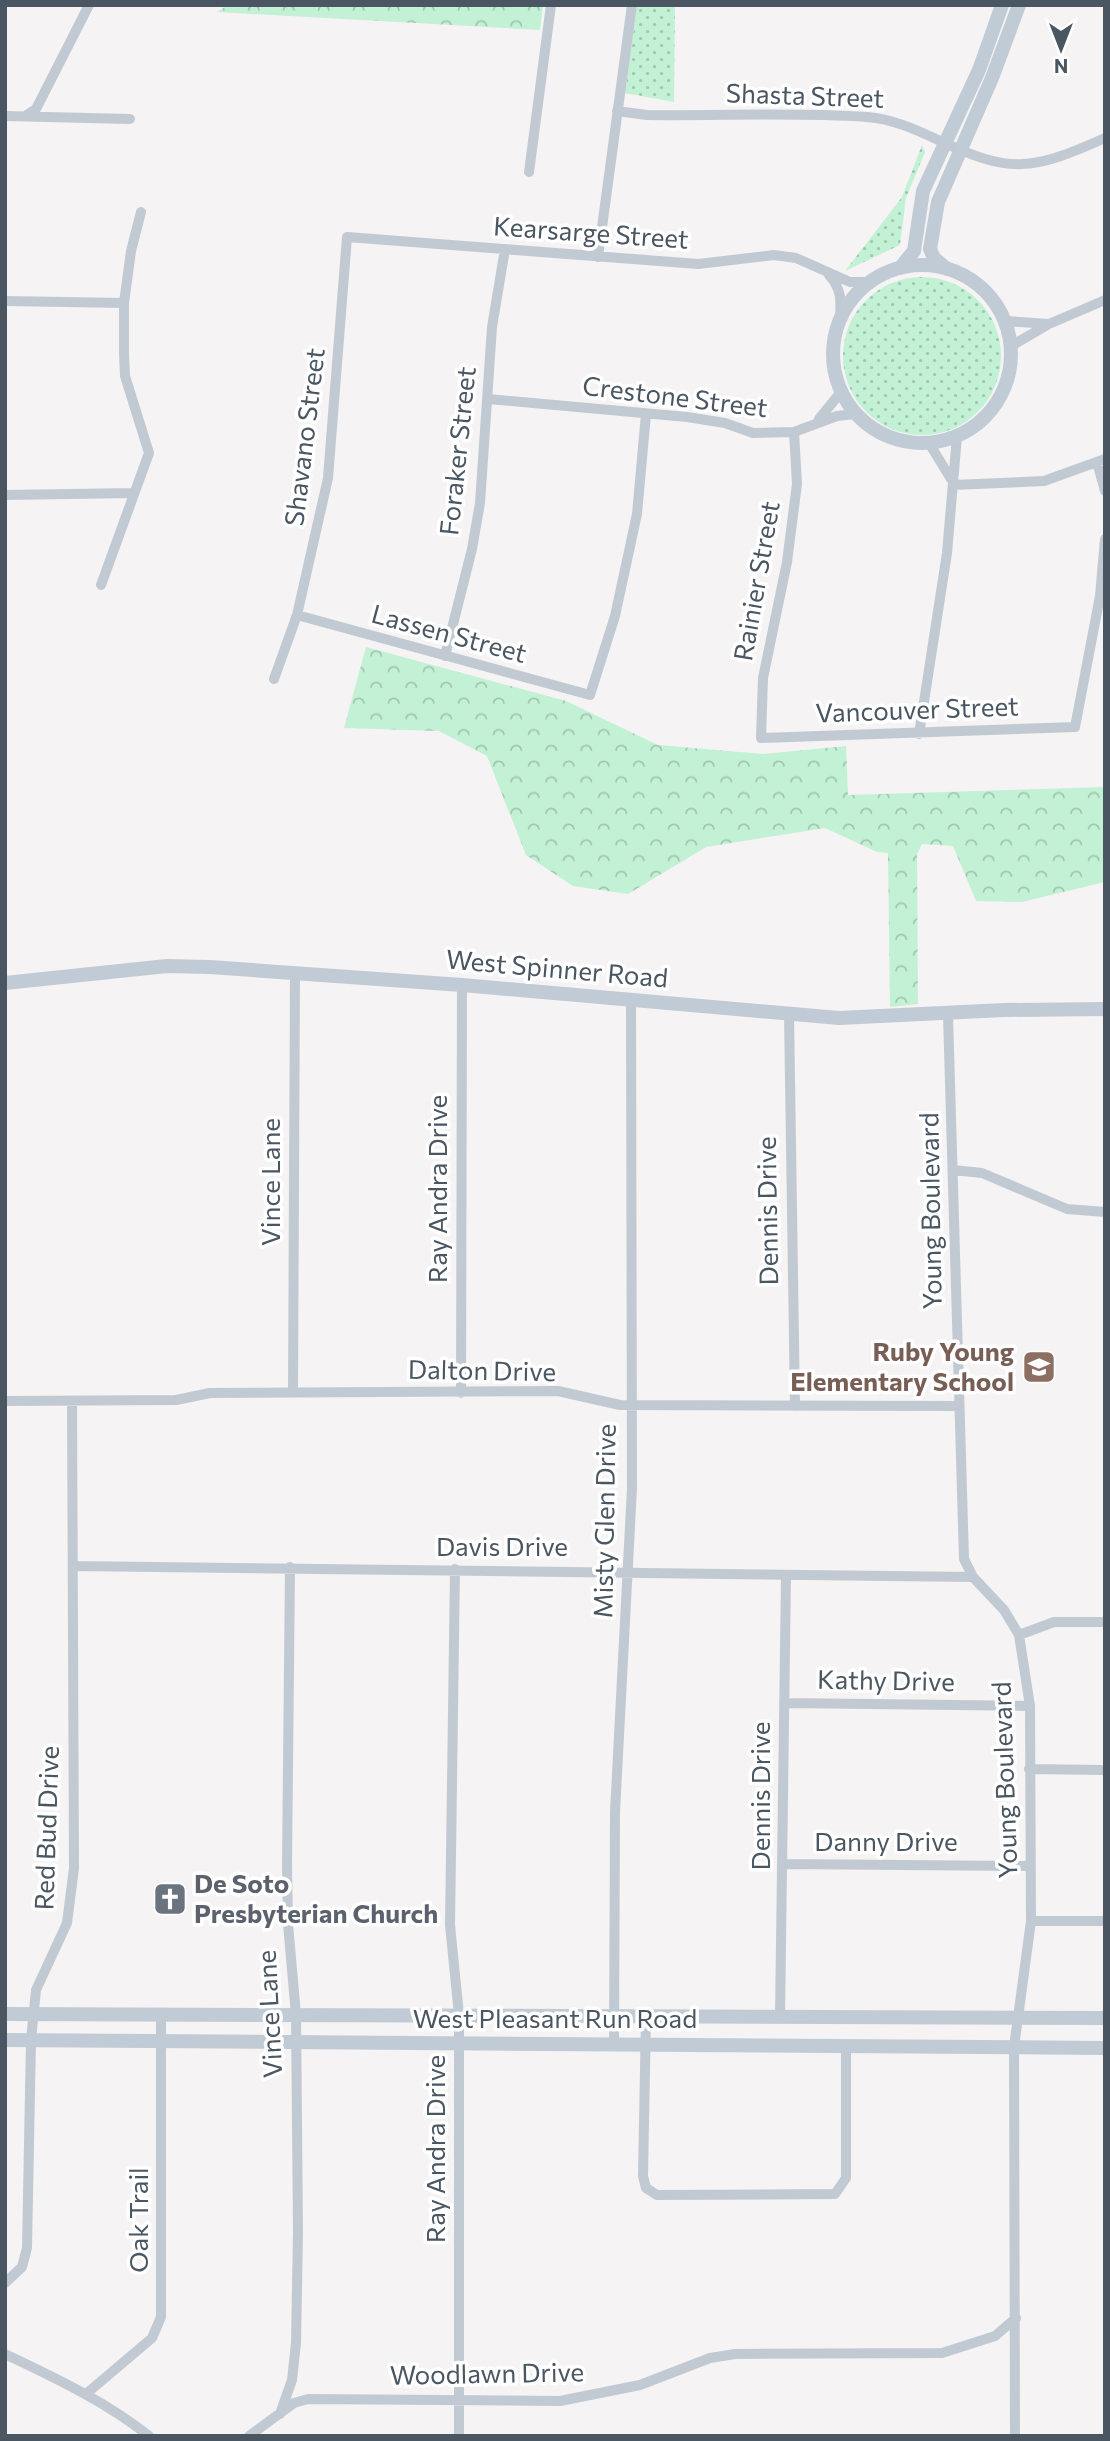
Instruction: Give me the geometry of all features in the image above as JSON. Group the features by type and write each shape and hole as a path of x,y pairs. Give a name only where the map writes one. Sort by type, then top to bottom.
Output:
{"street":[{"path":"27,116 36,109 89,5"},
{"path":"529,172 551,5"},
{"path":"598,257 632,5"},
{"path":"900,268 914,251 923,191 966,97 1003,5"},
{"path":"827,273 839,287 840,319 834,343 834,368 841,392 856,414 871,428 889,437 929,443 957,436 976,425 992,409 1004,390 1010,369 1011,346 1005,321 982,289 948,270 934,258 930,239 938,202 981,103 1019,5"},
{"path":"966,97 981,103"},
{"name":"Shasta Street","path":"617,111 647,115 867,117 909,127 977,158 1018,166 1063,157 1105,138"},
{"path":"5,116 130,119"},
{"path":"101,585 149,453 125,376 124,303 131,251 141,212"},
{"name":"Kearsarge Street","path":"347,237 698,264 774,255 796,258 850,282 870,282"},
{"name":"Shavano Street","path":"274,678 297,615 328,478 347,237"},
{"name":"Foraker Street","path":"445,656 478,514 492,327 505,249"},
{"path":"840,319 853,299 870,282 900,268 924,266 948,270"},
{"path":"1011,346 1049,324 1105,300"},
{"path":"5,301 124,303"},
{"path":"1005,321 1049,324"},
{"name":"Crestone Street","path":"814,423 830,408 841,392"},
{"name":"Crestone Street","path":"488,399 725,423 753,433 794,432 814,423 856,414"},
{"name":"Lassen Street","path":"297,615 590,695 615,616 637,514 646,414"},
{"name":"Rainier Street","path":"761,738 763,678 787,562 797,484 794,432"},
{"path":"919,734 947,553 957,436"},
{"path":"929,443 953,485"},
{"path":"953,485 1044,481 1101,460 1105,491"},
{"path":"5,495 134,493"},
{"path":"1102,596 1105,539"},
{"name":"Vancouver Street","path":"761,738 1075,727 1102,596"},
{"name":"West Spinner Road","path":"5,983 167,966 295,972 839,1018 948,1015 1004,1010 1105,1009"},
{"name":"Vince Lane","path":"293,1392 295,972"},
{"name":"Ray Andra Drive","path":"461,1393 462,985"},
{"name":"Misty Glen Drive","path":"614,2044 615,1812 628,1572 631,1405 631,1000"},
{"name":"Dennis Drive","path":"789,1014 795,1406"},
{"name":"Young Boulevard","path":"948,1015 962,1545 964,1559 973,1577 1004,1610 1019,1635 1030,1706 1031,1921 1014,2047 1015,2436"},
{"path":"953,1170 982,1172 1067,1209 1105,1212"},
{"name":"Dalton Drive","path":"5,1401 176,1400 210,1393 558,1391 592,1402 631,1405 957,1406"},
{"name":"Red Bud Drive","path":"5,2283 22,2267 27,2248 31,2040 36,1990 67,1923 74,1868 72,1402"},
{"name":"Davis Drive","path":"73,1566 973,1577"},
{"name":"Vince Lane","path":"280,2414 292,2380 296,2343 296,2015 288,1877 290,1567"},
{"name":"Ray Andra Drive","path":"455,1569 450,1925 458,2015 458,2436"},
{"name":"Dennis Drive","path":"780,2016 786,1575"},
{"path":"1019,1635 1054,1622 1105,1622"},
{"name":"Kathy Drive","path":"784,1703 1030,1706"},
{"path":"1029,1769 1105,1770"},
{"name":"Danny Drive","path":"784,1864 1030,1866"},
{"path":"1031,1921 1105,1921"},
{"name":"West Pleasant Run Road","path":"5,2014 1105,2018"},
{"name":"Oak Trail","path":"86,2394 152,2339 161,2317 161,2014"},
{"path":"646,2016 643,2176 646,2189 657,2195 821,2197 835,2194 846,2178 846,2046"},
{"name":"West Pleasant Run Road","path":"5,2040 1105,2048"},
{"name":"Woodlawn Drive","path":"249,2436 294,2403 308,2399 580,2399 640,2385 710,2358 735,2354 942,2353 995,2336 1016,2318"},
{"path":"5,2354 86,2394 124,2416 149,2436"}],"green space":[{"path":"228,5 543,5 540,30 217,12"},
{"path":"637,5 675,5 674,102 625,93"},
{"path":"922,145 925,152 906,198 900,245 845,271 902,197"},
{"path":"922,277 952,283 978,300 995,326 1001,356 995,386 978,412 952,429 922,435 892,429 866,412 849,386 843,356 849,326 866,300 892,283"},
{"path":"366,647 566,701 658,745 763,754 846,746 848,795 1105,787 1105,882 1022,902 976,901 953,846 922,844 917,854 918,1004 890,1007 888,853 877,852 825,828 706,847 628,894 573,886 526,855 487,756 439,731 344,728"}],"place":[{"name":"Ruby Young Elementary School","path":"1039,1367"},
{"name":"De Soto Presbyterian Church","path":"170,1899"}]}
